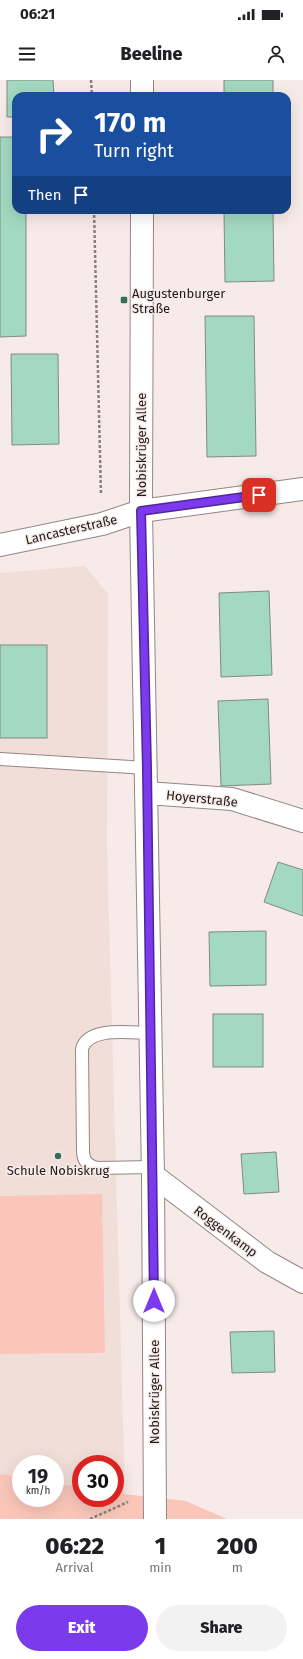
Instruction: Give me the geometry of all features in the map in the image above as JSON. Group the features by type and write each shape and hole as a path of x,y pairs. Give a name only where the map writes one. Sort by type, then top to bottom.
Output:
{"street":[{"path":"142,80 142,92"},
{"name":"Nobiskrüger Allee","path":"142,214 141,511 147,768 146,793 152,1171 155,1519"},
{"path":"141,511 303,490"},
{"name":"Lancasterstraße","path":"0,545 102,524 141,511"},
{"name":"Hoyerstraße","path":"146,793 232,799 303,821"},
{"name":"Roggenkamp","path":"152,1171 266,1262 303,1282"}],"lane":[{"path":"0,759 147,768"},
{"path":"150,1033 104,1033 89,1037 84,1042 82,1049 83,1158 86,1163 92,1167 152,1171"}],"path":[{"path":"91,80 92,92"},
{"path":"94,214 102,524"},
{"path":"90,1519 155,1490"}],"shaded area":[{"name":"Schule Nobiskrug","path":"85,566 108,594 107,846 124,1455 72,1455 72,1486 64,1484 64,1455 12,1455 12,1476 0,1474 0,573"},
{"path":"102,1194 105,1353 0,1354 0,1196"},
{"name":"Schule Nobiskrug","path":"124,1458 125,1494 124,1494"},
{"path":"0,1474 12,1476 12,1507 64,1507 64,1484 72,1486 72,1507 124,1507 124,1494 186,1501 227,1519 0,1519"}],"building":[{"path":"7,80 53,80 54,92 12,92 12,117 7,117"},
{"path":"224,80 273,80 273,92 224,92"},
{"path":"0,137 12,137 12,214 26,214 26,336 0,337"},
{"path":"224,214 273,214 274,281 225,282"},
{"path":"205,316 254,316 256,456 207,457"},
{"path":"11,354 58,354 59,444 12,445"},
{"path":"269,591 272,675 221,677 219,593"},
{"path":"0,645 47,645 47,738 0,738"},
{"path":"268,699 271,784 221,786 218,701"},
{"path":"278,862 303,870 303,916 264,902"},
{"path":"266,931 266,985 210,986 209,932"},
{"path":"213,1014 263,1014 263,1067 213,1067"},
{"path":"276,1152 279,1192 244,1194 241,1154"},
{"path":"274,1331 275,1372 232,1373 230,1332"}],"place":[{"name":"Augustenburger Straße","path":"124,300"},
{"name":"Schule Nobiskrug","path":"58,1156"}],"route":[{"path":"154,1301 146,793 147,768 141,511 259,495"}]}
